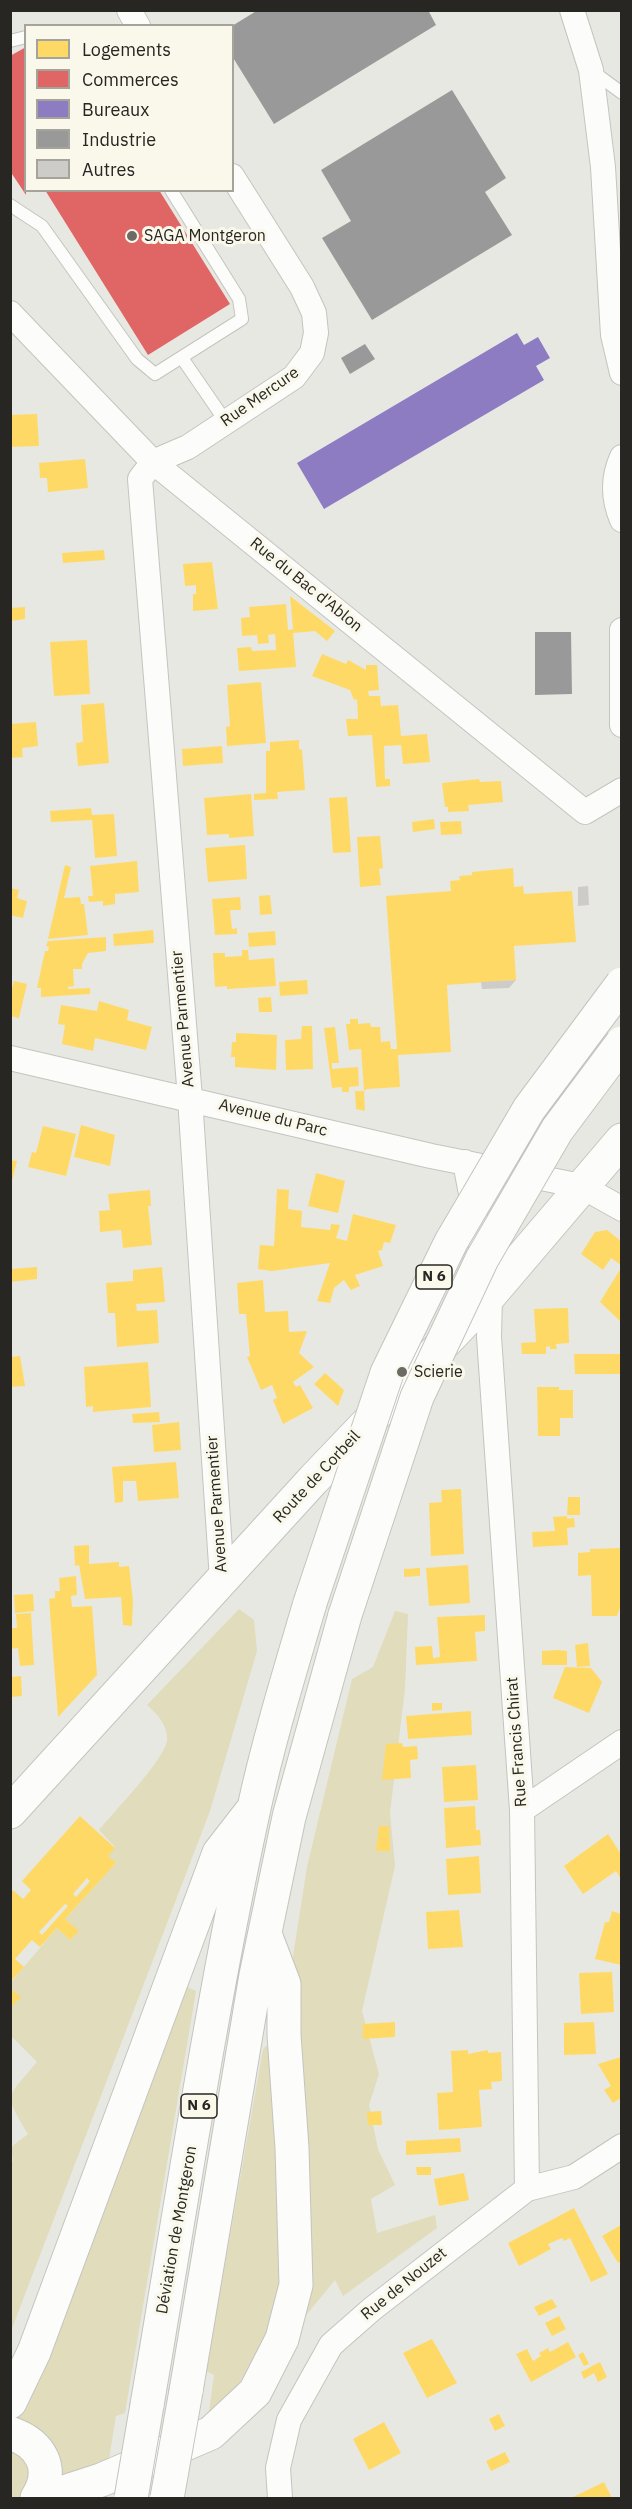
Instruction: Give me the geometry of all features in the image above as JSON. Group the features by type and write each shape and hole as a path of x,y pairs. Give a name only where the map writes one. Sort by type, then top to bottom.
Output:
{"main road":[{"name":"N 6","path":"255,1807 280,1703 310,1603 387,1372 451,1242 529,1109 621,984"},
{"name":"N 6","path":"167,2499 256,1975 289,1817 345,1615 417,1397 482,1259 557,1130 621,1043"},
{"name":"Route de Corbeil","path":"10,1812 321,1472 490,1295 621,1140"},
{"path":"10,2402 34,2352 219,1853 255,1807"},
{"name":"Déviation de Montgeron","path":"131,2499 223,1965 255,1807"},
{"path":"46,2499 101,2480 211,2433 255,2392 282,2339 296,2285 292,2148 284,2035 284,1984 265,1934"},
{"path":"10,2433 34,2447 46,2467 46,2480 37,2499"}],"street":[{"path":"129,10 137,24"},
{"path":"572,10 591,70 603,167 613,335 621,373"},
{"name":"Rue Mercure","path":"153,462 188,447 294,377 312,353 316,333 314,313 302,287 234,179"},
{"name":"Rue du Bac d'Ablon","path":"10,313 153,462 585,812 621,790"},
{"path":"621,457 617,467 614,498 621,520"},
{"name":"Avenue Parmentier","path":"153,462 140,478 190,1098 222,1580"},
{"path":"621,630 621,708"},
{"name":"Avenue du Parc","path":"10,1058 190,1098 431,1156 581,1186 621,1209"},
{"path":"465,1162 490,1295"},
{"name":"Rue Francis Chirat","path":"490,1295 489,1337 522,1810 527,2189"},
{"path":"522,1810 621,1742"},
{"name":"Rue de Nouzet","path":"280,2499 278,2468 289,2420 331,2345 380,2301 527,2189 574,2177 621,2146"}],"lane":[{"path":"591,70 621,93"},
{"path":"10,205 42,226 137,359 155,374 242,318 239,299 172,192"},
{"path":"182,358 226,422"}],"shaded area":[{"path":"239,1609 254,1620 257,1651 210,1811 11,2331 10,2163 13,2161 11,2147 28,2134 14,2110 12,2096 19,2083 37,2062 11,2036 11,2005 20,1997 11,1988 11,1982 57,1928 70,1940 78,1931 65,1919 116,1863 108,1856 115,1847 99,1830 149,1772 167,1740 164,1725 147,1705"},
{"path":"395,1611 408,1614 405,1689 390,1813 395,1866 362,2011 379,2074 369,2105 378,2149 395,2185 371,2199 377,2233 435,2215 437,2228 343,2296 335,2280 298,2325 299,2091 293,1956 307,1867 352,1679 373,1667"},
{"path":"187,1987 196,1991 125,2413 116,2416 109,2459 63,2475 41,2439 14,2424 39,2371"},
{"path":"266,2046 272,2048 286,2270 272,2329 235,2390 209,2412 214,2375 206,2371 263,2049"},
{"path":"10,2445 33,2460 28,2492 19,2498 11,2498"}],"building: Logements":[{"path":"37,414 39,446 10,447 10,415"},
{"path":"85,459 88,488 48,492 47,478 40,478 39,463"},
{"path":"104,550 105,560 63,563 62,553"},
{"path":"212,562 218,609 193,611 193,594 196,594 196,585 185,586 183,564"},
{"path":"290,596 335,631 327,641 315,631 293,633 296,667 239,671 237,648 251,647 252,651 276,650 275,634 268,635 269,643 258,644 257,635 242,636 241,618 250,617 249,607 286,604 288,630 293,629"},
{"path":"25,607 25,619 10,621 10,608"},
{"path":"87,640 90,694 54,696 50,642"},
{"path":"322,654 346,664 348,660 366,670 366,665 377,665 379,690 368,691 369,696 380,696 381,706 398,705 401,736 427,734 430,762 403,764 401,745 384,746 385,779 390,779 390,786 376,787 372,735 348,736 346,719 358,719 357,699 354,700 350,690 312,676"},
{"path":"261,682 266,743 227,746 226,727 230,726 227,685"},
{"path":"104,703 109,763 78,766 76,743 83,742 81,705"},
{"path":"36,722 38,746 22,748 23,757 10,758 10,724"},
{"path":"299,740 305,790 277,792 278,799 254,800 254,794 266,793 266,751 270,751 270,742"},
{"path":"222,746 223,763 183,766 182,749"},
{"path":"479,779 480,782 501,781 503,802 468,805 469,811 448,812 448,807 445,807 442,783"},
{"path":"251,794 254,836 229,838 229,834 207,835 204,798"},
{"path":"347,797 351,852 333,853 329,798"},
{"path":"91,808 92,815 114,814 117,856 95,858 92,820 51,822 50,811"},
{"path":"434,819 435,829 413,832 412,822"},
{"path":"461,821 462,834 441,835 440,822"},
{"path":"380,836 383,868 379,869 381,885 360,887 357,837"},
{"path":"245,845 247,879 208,882 205,848"},
{"path":"137,861 139,892 115,894 115,904 103,906 103,901 89,902 88,896 93,896 90,866"},
{"path":"65,865 71,867 64,898 80,897 81,904 84,904 88,935 48,939"},
{"path":"513,868 514,887 523,886 524,894 572,891 576,942 514,946 516,980 447,985 451,1052 398,1055 400,1087 364,1091 361,1049 349,1050 346,1024 350,1024 350,1019 358,1019 358,1024 370,1023 371,1027 380,1027 381,1042 390,1041 391,1049 397,1049 386,896 451,891 450,881 460,880 459,876 472,875 472,872"},
{"path":"10,888 19,890 17,898 27,901 23,918 10,915"},
{"path":"270,895 272,914 260,915 259,896"},
{"path":"240,897 241,910 230,910 232,929 237,928 237,934 215,935 212,899"},
{"path":"153,930 154,943 114,946 113,934"},
{"path":"275,931 276,945 249,947 248,933"},
{"path":"106,937 106,951 88,953 82,969 73,969 74,986 68,989 90,988 90,994 41,997 41,988 37,988 45,951 48,951 49,947 46,946 48,941"},
{"path":"242,950 248,950 249,960 274,958 276,986 227,989 227,986 215,987 213,953 225,953 225,957 242,956"},
{"path":"307,980 308,994 280,996 279,982"},
{"path":"14,981 27,984 19,1018 10,1016 10,996"},
{"path":"271,997 272,1012 259,1012 258,998"},
{"path":"99,1001 129,1010 127,1020 152,1027 146,1050 95,1038 93,1051 62,1044 65,1025 58,1024 61,1005 97,1011"},
{"path":"302,1026 312,1026 313,1069 286,1070 285,1040 301,1039"},
{"path":"335,1027 339,1063 332,1063 332,1069 358,1067 359,1086 349,1087 349,1092 342,1092 342,1087 332,1088 324,1028"},
{"path":"236,1033 277,1035 276,1070 235,1067 235,1057 231,1057 232,1042 236,1042"},
{"path":"355,1091 364,1091 365,1111 356,1109"},
{"path":"81,1125 115,1135 110,1166 74,1157"},
{"path":"43,1126 76,1134 66,1176 28,1167 32,1152 36,1153"},
{"path":"10,1160 17,1161 11,1185 10,1185"},
{"path":"316,1173 345,1181 338,1213 308,1206"},
{"path":"277,1189 289,1190 288,1209 302,1211 301,1227 330,1230 331,1224 340,1225 336,1238 347,1241 353,1214 396,1225 390,1243 384,1242 382,1250 378,1251 383,1266 355,1275 360,1286 351,1290 344,1280 334,1288 330,1303 317,1301 330,1263 272,1271 258,1269 260,1245 274,1246"},
{"path":"150,1190 151,1206 148,1206 152,1245 123,1248 121,1230 100,1232 99,1211 110,1210 108,1194"},
{"path":"607,1230 621,1241 621,1265 611,1258 603,1270 581,1254 595,1232"},
{"path":"37,1267 37,1279 10,1282 10,1269"},
{"path":"162,1267 165,1302 136,1304 137,1311 157,1310 159,1343 117,1347 115,1313 108,1313 106,1283 133,1281 133,1270"},
{"path":"621,1268 621,1322 600,1302"},
{"path":"263,1280 265,1312 288,1311 289,1332 307,1331 299,1353 314,1367 293,1382 296,1387 300,1385 313,1408 283,1424 273,1400 277,1398 272,1385 261,1390 247,1357 250,1356 246,1314 239,1314 237,1283"},
{"path":"568,1308 569,1343 556,1344 557,1349 546,1347 546,1354 522,1354 521,1343 536,1342 534,1309"},
{"path":"574,1354 621,1354 621,1374 575,1374"},
{"path":"20,1356 25,1386 10,1387 10,1357"},
{"path":"148,1362 151,1407 93,1412 93,1406 86,1407 84,1367"},
{"path":"325,1373 344,1390 338,1406 314,1384"},
{"path":"537,1387 559,1387 559,1390 573,1390 573,1418 560,1418 560,1436 538,1436"},
{"path":"159,1412 160,1422 133,1423 132,1414"},
{"path":"179,1422 181,1450 154,1452 152,1425"},
{"path":"176,1462 179,1498 138,1501 136,1481 123,1481 123,1502 115,1503 112,1467"},
{"path":"461,1489 464,1554 431,1556 429,1503 442,1502 441,1490"},
{"path":"568,1497 580,1497 580,1515 567,1515"},
{"path":"567,1516 567,1519 574,1518 575,1527 567,1528 568,1545 533,1547 532,1532 555,1531 553,1517"},
{"path":"89,1545 89,1564 119,1562 119,1567 129,1566 133,1601 132,1626 123,1625 121,1597 85,1599 79,1565 75,1566 74,1546"},
{"path":"621,1548 621,1605 617,1616 592,1616 591,1575 578,1576 578,1553 590,1552 590,1549"},
{"path":"468,1565 470,1603 429,1606 426,1568"},
{"path":"420,1568 420,1576 404,1577 404,1569"},
{"path":"76,1576 77,1595 71,1596 72,1607 92,1606 97,1675 58,1717 49,1599 55,1598 55,1591 60,1591 59,1578"},
{"path":"33,1594 34,1611 15,1613 14,1595"},
{"path":"31,1613 34,1665 20,1666 18,1648 10,1649 10,1628 17,1628 16,1614"},
{"path":"485,1615 485,1631 475,1632 477,1661 416,1665 415,1647 432,1646 433,1658 440,1657 437,1617"},
{"path":"588,1643 590,1666 577,1667 575,1645"},
{"path":"542,1651 567,1651 567,1665 542,1665"},
{"path":"565,1667 591,1668 602,1682 589,1713 553,1698"},
{"path":"21,1676 22,1696 10,1697 10,1677"},
{"path":"432,1703 442,1703 442,1710 432,1711"},
{"path":"471,1711 472,1735 408,1739 406,1716"},
{"path":"402,1743 403,1747 417,1746 418,1759 410,1760 411,1778 382,1780 386,1744"},
{"path":"476,1765 478,1800 444,1802 442,1767"},
{"path":"475,1806 476,1830 480,1830 481,1845 446,1848 444,1808"},
{"path":"80,1816 115,1848 108,1856 116,1863 65,1919 79,1931 70,1940 57,1928 40,1947 32,1940 15,1959 24,1967 10,1982 10,1894 13,1890 23,1899 31,1890 22,1881","holes":["87,1878 90,1881 76,1897 73,1894","65,1904 68,1906 42,1935 39,1932"]},
{"path":"379,1826 389,1826 390,1851 376,1851"},
{"path":"608,1834 621,1854 621,1879 616,1871 583,1894 564,1866"},
{"path":"479,1856 481,1893 448,1895 446,1859"},
{"path":"459,1910 463,1947 428,1949 426,1912"},
{"path":"612,1911 621,1914 621,1965 595,1959 605,1922 609,1922"},
{"path":"612,1972 614,2012 581,2014 579,1973"},
{"path":"10,1988 21,1997 12,2006 10,2005"},
{"path":"395,2022 395,2037 363,2039 363,2024"},
{"path":"594,2022 596,2054 564,2055 564,2023"},
{"path":"468,2050 468,2054 488,2050 488,2053 501,2052 502,2081 491,2082 492,2089 479,2090 482,2127 439,2130 437,2093 453,2092 451,2051"},
{"path":"621,2057 621,2104 619,2099 613,2103 604,2090 611,2086 598,2064"},
{"path":"381,2111 382,2125 368,2125 367,2112"},
{"path":"460,2138 461,2152 406,2155 406,2141"},
{"path":"416,2167 431,2167 431,2175 417,2175"},
{"path":"464,2173 469,2200 439,2206 434,2179"},
{"path":"574,2208 608,2274 591,2282 570,2238 564,2241 562,2238 548,2244 551,2249 519,2266 508,2243"},
{"path":"621,2225 621,2261 618,2263 602,2236"},
{"path":"552,2299 557,2307 539,2316 534,2307"},
{"path":"559,2316 566,2329 552,2336 545,2323"},
{"path":"432,2339 457,2383 427,2398 403,2353"},
{"path":"568,2342 576,2357 531,2382 516,2354 527,2349 533,2361 541,2356 539,2353 548,2348 550,2352"},
{"path":"583,2352 589,2364 584,2366 578,2355"},
{"path":"600,2362 607,2377 598,2382 594,2373 584,2379 581,2372"},
{"path":"499,2414 505,2426 495,2431 489,2419"},
{"path":"384,2422 401,2453 369,2470 353,2439"},
{"path":"505,2452 510,2462 491,2471 486,2461"},
{"path":"604,2482 612,2498 573,2497"}],"building: Commerces":[{"path":"24,48 24,192 10,171 10,56"},
{"path":"46,192 160,192 230,304 148,355"}],"building: Bureaux":[{"path":"517,333 524,345 538,337 550,358 536,366 544,380 324,509 297,463"}],"building: Industrie":[{"path":"258,10 428,10 436,25 274,124 234,59 234,25"},
{"path":"452,90 506,178 485,192 512,235 372,320 322,238 351,221 321,170"},
{"path":"365,344 375,359 350,374 341,358"},
{"path":"535,632 571,632 572,694 535,695"}],"building: Autres":[{"path":"588,886 589,905 578,906 578,887"},
{"path":"516,980 509,988 482,989 481,982"}],"place":[{"name":"SAGA Montgeron","path":"132,236"},
{"name":"Scierie","path":"402,1372"}]}
